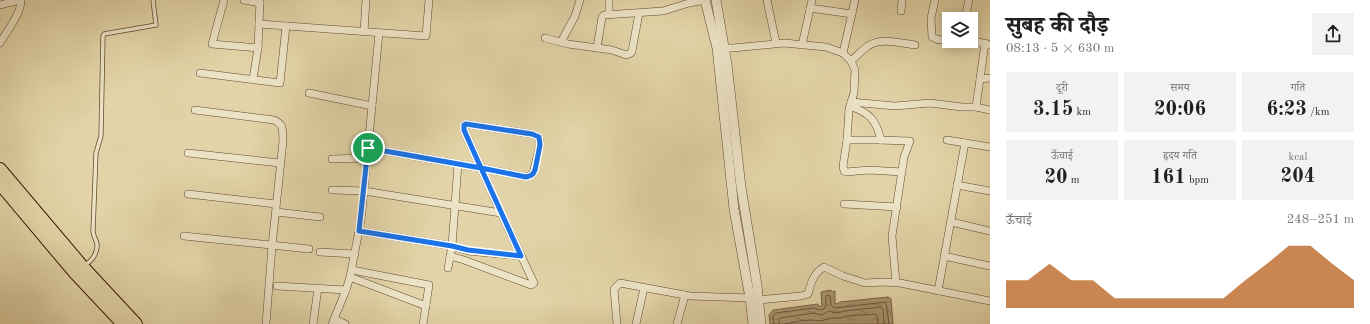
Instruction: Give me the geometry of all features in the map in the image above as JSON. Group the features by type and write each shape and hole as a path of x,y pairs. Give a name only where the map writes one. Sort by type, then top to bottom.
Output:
{"main road":[{"path":"0,169 123,324"},
{"path":"0,184 79,269 136,324"}],"street":[{"path":"0,5 21,0 21,7 0,44"},
{"path":"224,0 212,44 258,48"},
{"path":"244,0 260,1 258,48 253,79"},
{"path":"364,32 366,0"},
{"path":"259,24 426,36 429,0"},
{"path":"561,42 575,16 580,0"},
{"path":"609,0 609,14"},
{"path":"597,48 602,17 604,15 663,12 689,3 705,0 717,48 734,209 761,324"},
{"path":"716,0 727,64 754,299 753,324"},
{"path":"767,0 776,43"},
{"path":"844,52 855,0"},
{"path":"901,11 902,0"},
{"path":"935,0 931,18 932,37 942,40"},
{"path":"966,12 969,0"},
{"path":"802,45 811,4 852,14"},
{"path":"545,38 612,50 626,55 631,53 639,13"},
{"path":"200,73 280,83 286,26"},
{"path":"345,324 333,322 351,274 359,231 379,33"},
{"path":"852,61 869,45 876,42 915,45"},
{"path":"724,48 784,43 826,47 844,52 852,61 855,70 854,93 851,104 843,166 844,171 869,170 902,172"},
{"path":"976,107 987,44"},
{"path":"980,79 990,78"},
{"path":"309,93 372,106"},
{"path":"851,104 895,106 930,103 962,108 976,107 990,110"},
{"path":"851,104 864,111 874,120 879,130 881,140"},
{"path":"195,110 274,120 282,125 266,324"},
{"path":"368,148 481,168 526,177 533,174 535,170 540,145 539,137 532,134 466,124 464,125 464,130 481,168 501,213 534,283 531,284 450,256"},
{"path":"847,140 910,141 904,157 892,236 896,283"},
{"path":"947,140 990,147"},
{"path":"938,291 965,143"},
{"path":"188,153 280,164"},
{"path":"332,159 367,158"},
{"path":"448,268 452,246 458,164"},
{"path":"957,185 990,191"},
{"path":"332,190 364,191 501,213"},
{"path":"188,194 276,204"},
{"path":"844,204 897,207"},
{"path":"276,212 320,217"},
{"path":"951,222 990,231"},
{"path":"359,231 468,250 521,256"},
{"path":"184,236 309,249"},
{"path":"320,252 355,254"},
{"path":"944,256 990,266"},
{"path":"617,324 614,289 620,283 685,295 754,299 801,296 808,294 817,272 824,267 843,276 864,283 896,283 990,301"},
{"path":"351,274 429,286 423,324"},
{"path":"351,274 426,306"},
{"path":"277,286 346,290"},
{"path":"313,324 318,288"},
{"path":"636,324 644,288"},
{"path":"677,324 685,295"}],"lane":[{"path":"79,269 87,264 97,251 93,231 96,153 101,136 103,36 104,34 156,25 153,0"}],"water":[{"path":"831,290 832,292 835,291 835,304 840,302 888,297 891,299 893,324 770,324 769,315 773,310 818,304 818,306 822,306 821,292"}],"route":[{"path":"368,148 359,231 468,250 521,256 481,168 526,177 530,176 535,170 540,145 539,137 532,134 466,124 464,125 463,128 481,168 368,148"}]}
